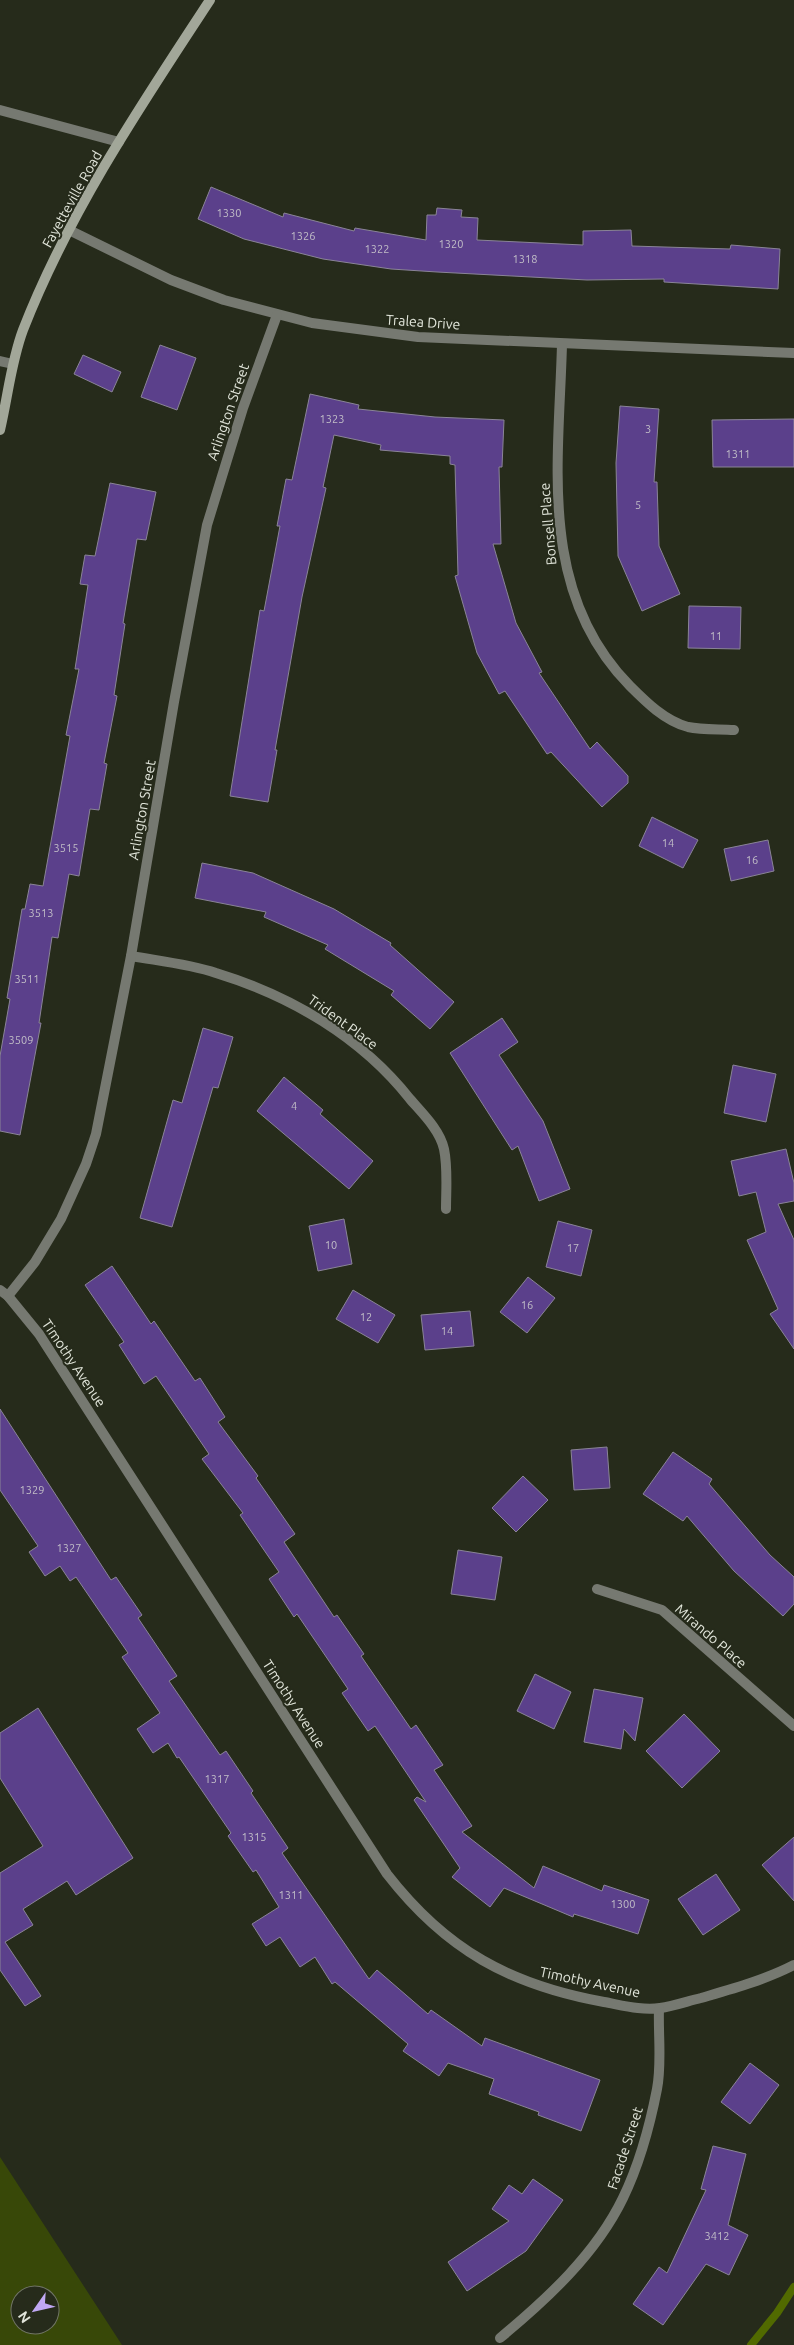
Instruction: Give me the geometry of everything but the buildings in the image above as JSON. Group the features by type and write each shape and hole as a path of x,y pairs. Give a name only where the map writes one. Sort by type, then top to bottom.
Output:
{"main road":[{"name":"Fayetteville Road","path":"0,430 13,364 23,331 69,230 119,142 210,0"}],"street":[{"path":"0,110 119,142"},
{"name":"Tralea Drive","path":"69,230 171,280 224,300 277,315 371,332 418,337 794,353"},
{"name":"Arlington Street","path":"4,1293 35,1262 61,1219 86,1164 96,1134 131,956 174,702 208,525 243,408 277,315"},
{"name":"Bonsell Place","path":"562,344 557,500 562,549 568,579 582,617 597,645 617,673 645,702 661,714 688,726 734,730"},
{"path":"0,361 13,364"},
{"name":"Trident Place","path":"131,956 215,972 258,988 294,1003 359,1047 398,1084 436,1133 444,1148 446,1209"},
{"name":"Timothy Avenue","path":"4,1293 40,1334 382,1866 408,1900 448,1938 512,1976 538,1986 594,2000 659,2009"},
{"name":"Mirando Place","path":"597,1589 662,1610 794,1726"},
{"path":"659,2009 738,1988 794,1965"},
{"name":"Facade Street","path":"500,2338 539,2305 571,2273 600,2235 623,2199 642,2148 657,2087 659,2009"}],"green space":[{"path":"0,2157 122,2345 0,2345"}],"waterway":[{"path":"751,2345 777,2313 794,2287"}]}
